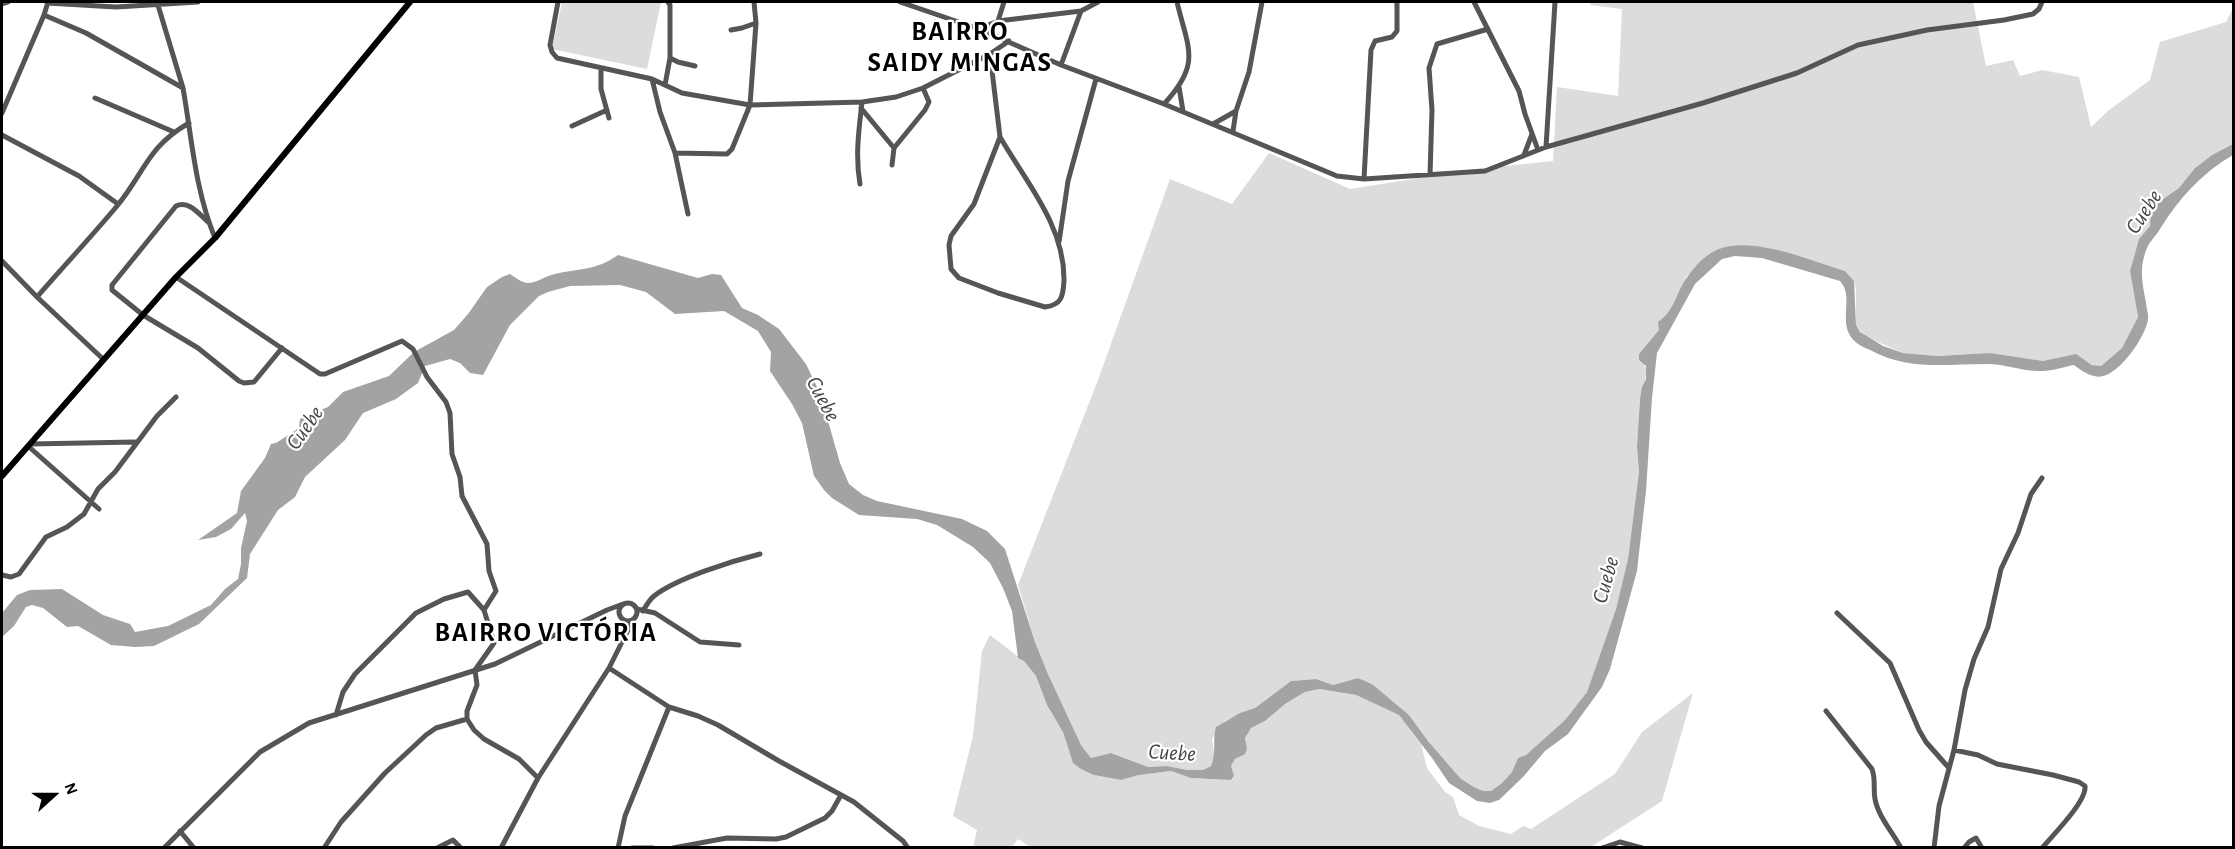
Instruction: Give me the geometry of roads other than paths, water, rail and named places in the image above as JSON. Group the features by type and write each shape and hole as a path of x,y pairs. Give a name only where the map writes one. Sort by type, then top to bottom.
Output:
{"main road":[{"path":"2,476 176,277 215,238 410,2"}],"street":[{"path":"2,4 8,2"},
{"path":"2,113 44,15 47,2 90,7 198,2"},
{"path":"558,2 550,45 557,58 652,79 682,93 750,105 861,105 896,97 922,88 990,54 1009,41"},
{"path":"665,85 670,58 670,5 668,2"},
{"path":"675,153 730,153 750,105 756,23 754,2"},
{"path":"900,2 979,29 1061,65 1233,131 1337,176 1352,179 1485,171 1546,147 1703,103 1785,77 1858,45 1927,30 2033,14 2042,2"},
{"path":"998,21 1004,2"},
{"path":"979,29 998,21 1081,11 1098,2"},
{"path":"1164,104 1179,87 1188,66 1187,36 1177,2"},
{"path":"1233,131 1236,111 1249,72 1262,2 1255,2"},
{"path":"1364,179 1371,50 1375,41 1392,37 1397,31 1397,2"},
{"path":"1474,2 1519,91 1538,150"},
{"path":"1546,147 1555,2"},
{"path":"157,3 183,88 195,171 203,208 215,238"},
{"path":"1061,65 1081,11"},
{"path":"44,15 86,33 183,88"},
{"path":"731,30 756,23"},
{"path":"1430,175 1432,110 1429,68 1437,44 1488,29"},
{"path":"990,54 1000,137 1022,175 1039,196 1059,244 1064,268 1063,295 1061,301 1053,306 1045,307 998,293 959,278 953,273 950,260 951,236 974,204 1000,137"},
{"path":"670,58 696,66"},
{"path":"600,68 601,89 609,118"},
{"path":"652,79 660,112 675,153 688,214"},
{"path":"1059,244 1068,181 1096,79"},
{"path":"1179,87 1183,111"},
{"path":"892,165 894,148 929,102 922,88"},
{"path":"96,98 174,132"},
{"path":"861,105 894,148"},
{"path":"860,184 857,148 861,105"},
{"path":"572,126 607,110"},
{"path":"1213,124 1236,111"},
{"path":"37,297 118,204 159,144 189,123"},
{"path":"1524,154 1532,134"},
{"path":"2,135 79,176 118,204"},
{"path":"209,223 189,205 185,203 176,206 112,285 112,290 143,315 198,348 238,381 254,382 282,348"},
{"path":"2,261 104,359"},
{"path":"176,277 320,374 325,374 396,343 406,342 412,348 428,377 446,402 450,413 452,454 462,496 487,544 489,571 496,591 484,610"},
{"path":"2,575 11,577 19,574 46,537 84,514 98,489 115,472 156,416 176,397"},
{"path":"29,445 135,442"},
{"path":"29,445 99,509"},
{"path":"1934,848 1939,806 1974,659 1988,627 2001,569 2018,533 2031,494 2042,478"},
{"path":"501,848 538,778 609,668 640,610 665,589 734,560 760,554"},
{"path":"336,715 343,692 355,674 416,613 444,599 468,592 484,610 494,643 475,670 477,685 467,711 468,719 480,737 519,759 538,778"},
{"path":"164,848 260,752 309,723 509,659 623,604 631,603 640,610 649,610 700,642 739,645"},
{"path":"623,604 619,610 627,634"},
{"path":"607,610 621,618 633,620"},
{"path":"1837,613 1890,663 1919,730 1926,742 1949,768"},
{"path":"609,668 669,706 718,725 841,795 872,815 908,848"},
{"path":"618,848 625,816 669,706"},
{"path":"1826,711 1872,769 1875,778 1875,798 1901,848"},
{"path":"324,848 341,822 385,773 426,735 436,728 468,719"},
{"path":"1954,750 1978,755 1997,764 2053,774 2085,786 2085,792 2078,804 2042,848"},
{"path":"673,848 727,838 786,837 825,818 841,795"},
{"path":"180,831 194,848"},
{"path":"1964,848 1976,838 1982,848"},
{"path":"437,848 453,840 461,848"},
{"path":"1602,848 1620,842 1631,843 1642,848"},
{"path":"632,848 653,848"}],"water":[{"name":"Cuebe","path":"2233,144 2233,155 2192,187 2148,245 2142,268 2148,316 2146,327 2124,361 2110,373 2099,377 2084,372 2074,365 2035,371 1994,364 1913,364 1885,357 1855,342 1851,337 1846,323 1846,294 1840,281 1762,258 1735,256 1722,259 1695,284 1657,353 1637,571 1610,669 1602,687 1568,734 1545,751 1499,800 1490,803 1477,801 1449,783 1399,715 1356,695 1319,689 1305,692 1285,704 1265,721 1251,728 1245,738 1247,749 1245,754 1235,759 1231,766 1234,776 1231,780 1191,778 1171,771 1121,780 1094,775 1081,769 1073,763 1063,732 1047,705 1036,676 1024,661 1018,658 1012,611 990,563 973,547 937,525 917,519 859,515 832,498 824,490 814,476 802,423 770,371 771,352 758,331 724,311 675,314 646,292 620,285 570,286 539,296 510,325 483,375 470,373 460,363 450,359 425,366 418,383 396,399 363,413 345,440 305,477 295,497 278,510 250,554 247,578 199,624 154,646 111,645 78,626 67,627 43,608 32,605 26,607 14,626 2,637 2,613 17,595 30,590 62,589 103,615 130,624 135,632 168,626 211,605 225,589 238,579 247,521 245,513 231,529 216,537 198,540 237,513 241,491 265,458 271,444 299,428 300,419 328,407 343,392 389,376 414,352 454,330 487,287 502,277 510,274 523,282 531,283 555,274 602,264 618,255 698,278 712,274 721,275 742,308 758,315 779,329 806,364 820,393 840,463 849,484 863,495 877,501 962,519 987,531 1005,549 1035,642 1048,674 1081,745 1091,758 1111,753 1148,767 1167,766 1203,770 1211,766 1213,761 1216,727 1240,713 1255,708 1291,681 1316,679 1333,685 1358,678 1372,684 1409,715 1461,779 1483,791 1491,791 1512,772 1518,758 1526,755 1565,720 1587,692 1616,609 1628,559 1639,472 1637,446 1640,399 1646,379 1646,366 1639,360 1639,354 1659,330 1658,322 1672,307 1684,282 1702,260 1719,249 1749,246 1782,251 1845,271 1854,281 1856,325 1860,332 1883,346 1903,353 1937,356 1990,353 2043,361 2076,354 2092,365 2101,366 2122,348 2138,317 2130,271 2139,239 2150,226 2151,212 2156,204 2179,188 2195,168 2212,155"}],"district":[{"name":"BAIRRO SAIDY MINGAS","path":"960,48"},
{"name":"BAIRRO VICTÓRIA","path":"546,633"}]}
